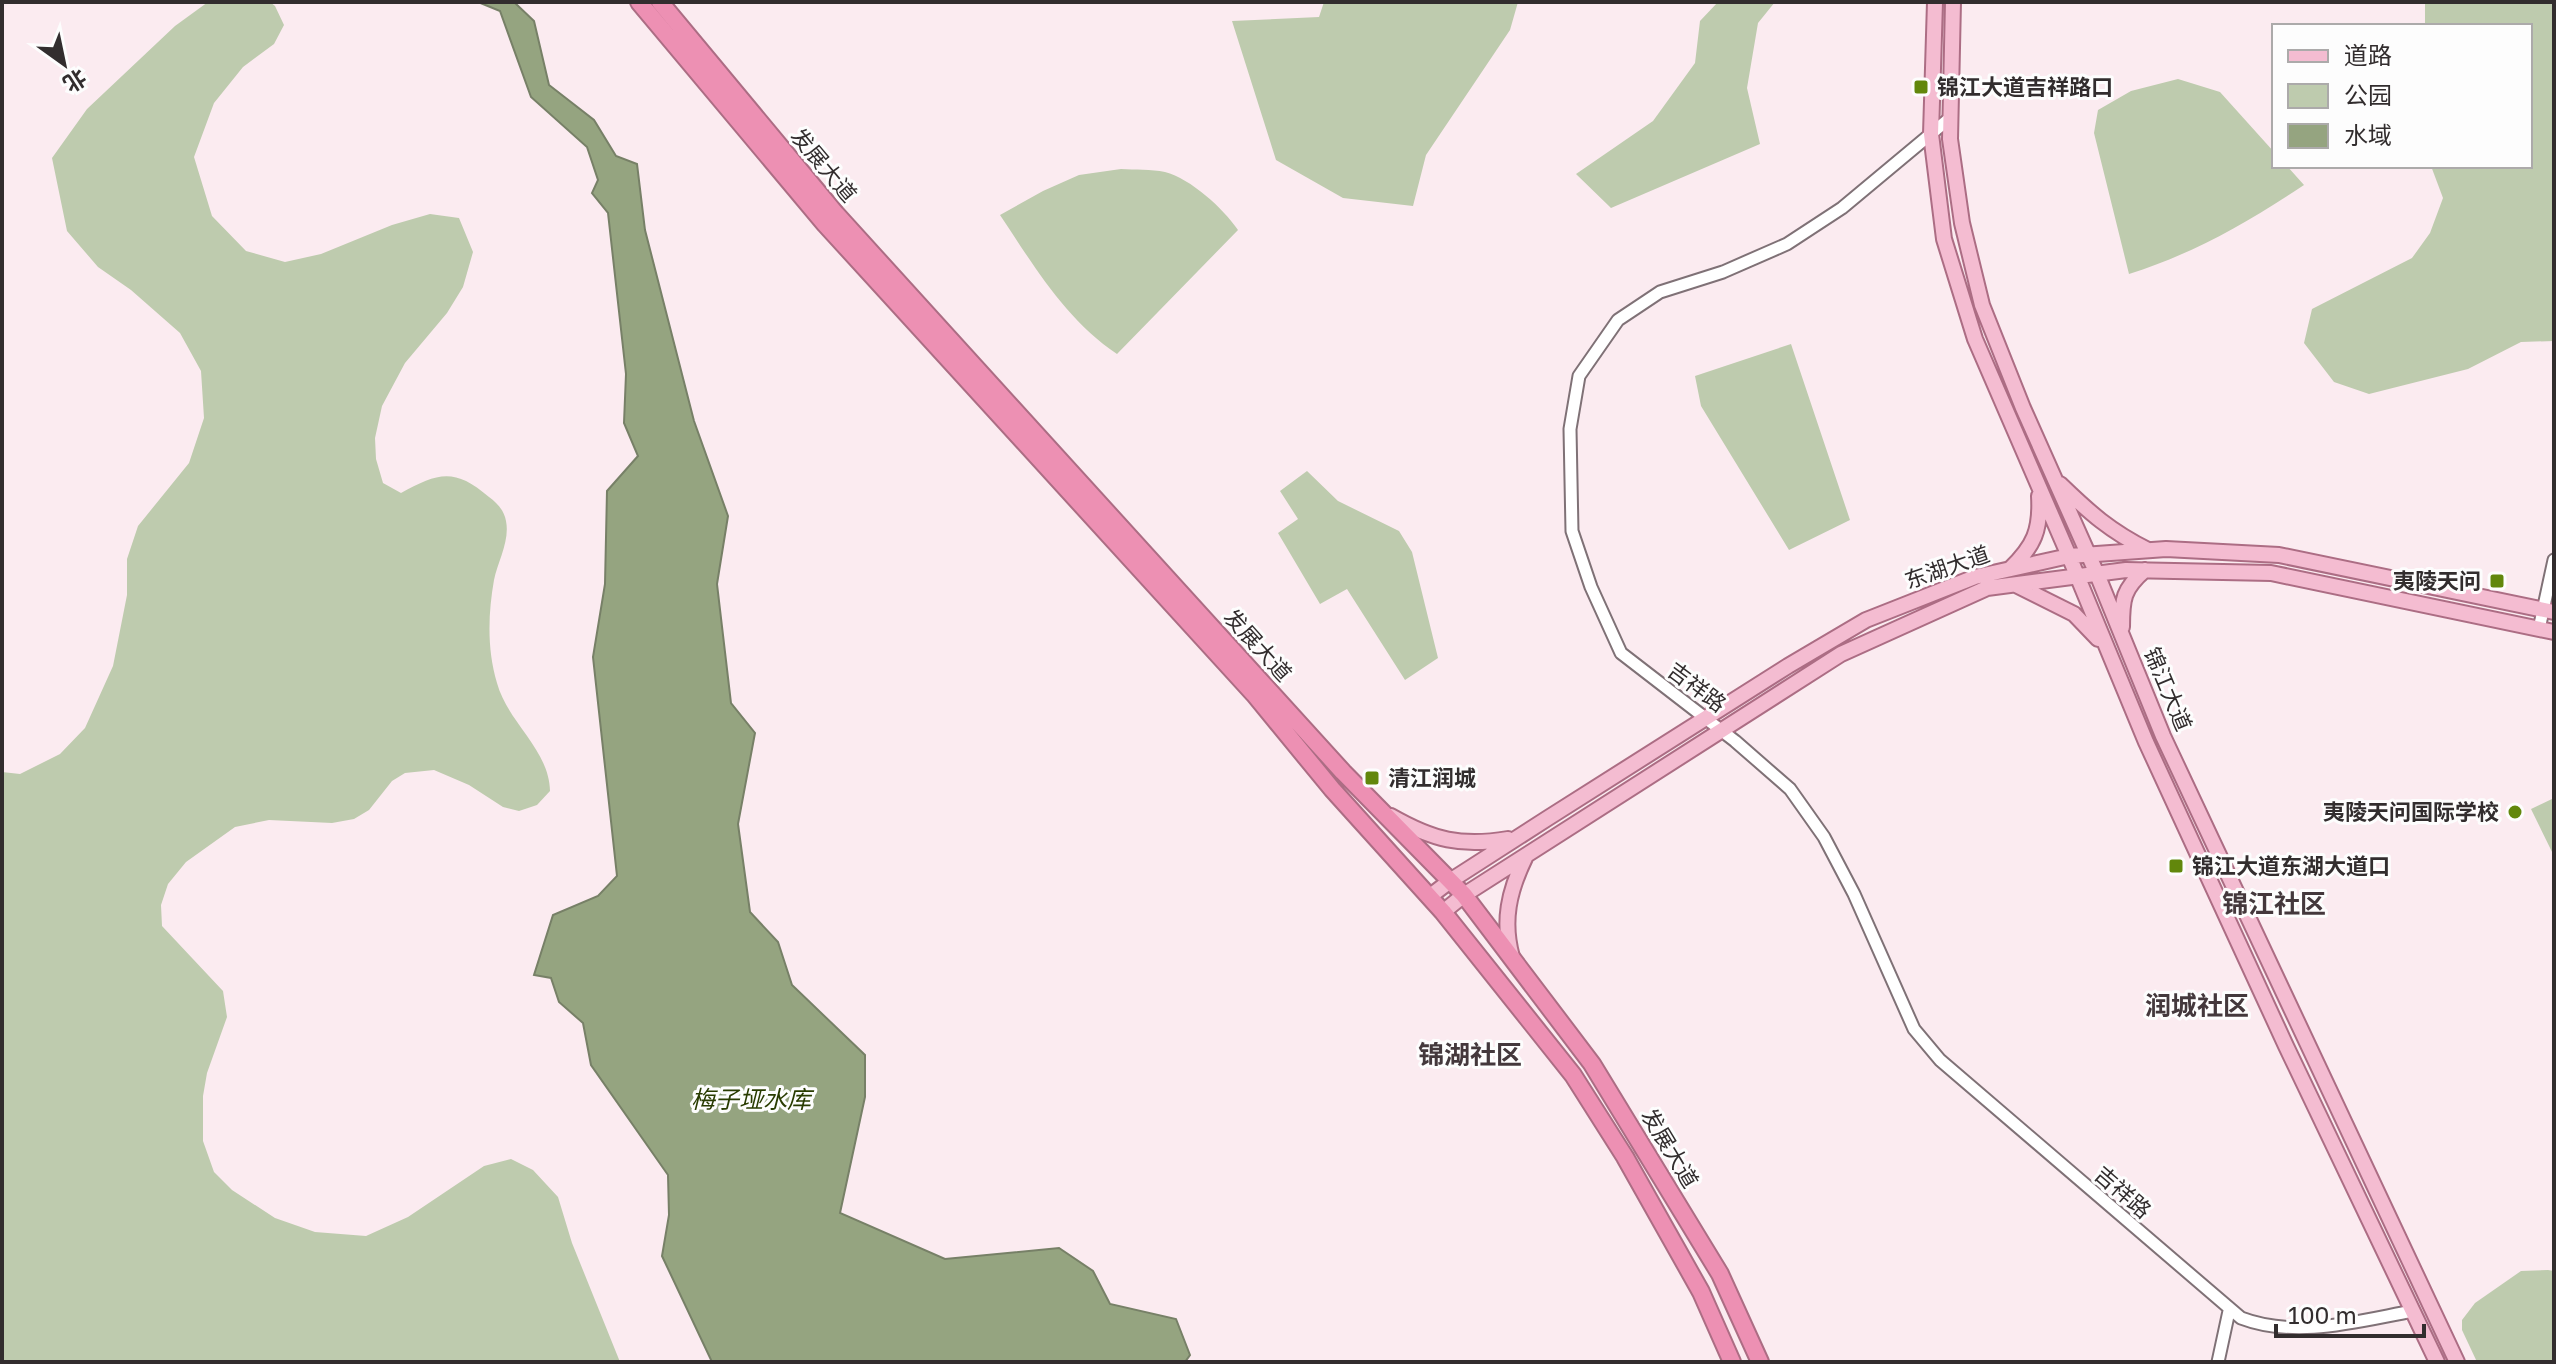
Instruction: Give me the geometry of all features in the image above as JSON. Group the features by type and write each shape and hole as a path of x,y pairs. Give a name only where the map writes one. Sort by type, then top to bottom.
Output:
{"highway":[{"name":"发展大道","path":"639,2 825,224 1254,694 1332,789 1443,912 1573,1075 1625,1157 1686,1265 1732,1362"},
{"name":"发展大道","path":"660,2 836,214 1343,772 1464,895 1592,1064 1720,1274 1760,1362"}],"main road":[{"name":"锦江大道","path":"1935,2 1931,134 1944,239 1975,339 2146,742 2437,1362"},
{"name":"锦江大道","path":"1953,2 1950,139 1962,223 1982,305 2163,736 2457,1362"},
{"path":"2055,479 2103,524 2148,551"},
{"path":"2009,569 2028,552 2040,521 2038,484"},
{"name":"东湖大道","path":"1429,897 1517,838 1866,620 1975,577 2088,554 2166,549 2279,555 2549,611"},
{"name":"东湖大道","path":"1443,912 1464,895 1841,654 1987,588 2145,570 2271,573 2546,631"},
{"path":"2121,636 2122,602 2130,583 2145,570"},
{"path":"2016,585 2074,614 2106,647"},
{"path":"1381,811 1419,832 1451,842 1483,843 1517,838"},
{"path":"1512,957 1506,936 1509,901 1526,856"}],"street":[{"name":"吉祥路","path":"1950,118 1842,208 1787,244 1723,272 1660,292 1618,320 1579,376 1570,429 1572,531 1591,587 1621,653 1721,730 1790,789 1824,837 1854,894 1914,1029 1940,1060 2229,1311 2241,1318 2259,1325 2299,1327 2336,1325 2413,1311"},
{"path":"2546,631 2554,560"},
{"path":"2218,1362 2229,1311"}],"green space":[{"path":"208,2 270,2 284,25 274,44 243,67 214,103 194,157 212,216 246,251 285,262 321,254 392,225 430,214 459,218 473,252 463,287 447,313 405,363 382,406 375,438 376,459 383,483 401,493 425,481 456,477 477,487 504,513 506,536 494,580 491,606 491,658 502,697 543,762 550,791 537,805 519,811 503,807 469,785 434,770 405,773 392,781 369,810 354,819 332,823 269,820 235,827 186,862 168,884 161,905 162,926 223,991 227,1017 207,1073 203,1096 203,1141 214,1172 232,1190 275,1218 315,1232 366,1236 408,1217 484,1166 511,1159 533,1170 558,1197 572,1243 620,1362 2,1362 2,772 20,774 60,754 85,728 113,666 127,595 127,559 138,526 189,463 204,418 201,371 180,333 131,290 98,267 67,231 52,158 87,109 175,26"},
{"path":"1324,2 1518,2 1510,30 1426,155 1413,206 1343,198 1276,160 1232,21 1319,17"},
{"path":"1718,2 1775,2 1758,23 1747,88 1760,144 1611,208 1576,174 1653,121 1695,63 1700,21"},
{"path":"2425,2 2554,2 2554,341 2521,342 2468,369 2369,394 2334,382 2304,343 2312,309 2412,258 2430,233 2443,198 2432,168 2532,168 2532,24 2425,24"},
{"path":"2178,79 2220,92 2272,150 2272,168 2289,168 2304,185 2220,236 2176,257 2129,274 2094,133 2098,110 2131,91"},
{"path":"1121,169 1165,172 1185,181 1215,204 1238,230 1117,354 1067,309 1000,215 1079,175"},
{"path":"1791,344 1850,520 1789,550 1701,406 1695,376"},
{"path":"1307,471 1338,501 1399,531 1412,552 1438,658 1405,680 1347,589 1320,604 1278,533 1298,519 1280,491"},
{"path":"2554,798 2554,856 2531,809"},
{"path":"2521,1271 2554,1271 2554,1362 2477,1362 2462,1330 2462,1320 2475,1303"}],"water":[{"name":"梅子垭水库","path":"478,2 514,2 534,21 549,85 594,120 616,156 637,164 645,230 694,421 728,516 717,584 731,703 755,733 738,824 750,912 778,942 792,985 865,1055 865,1097 840,1213 945,1259 1059,1248 1093,1271 1110,1304 1176,1319 1190,1355 1185,1362 712,1362 662,1256 669,1215 668,1175 591,1065 583,1023 559,1002 551,978 534,975 553,915 598,896 617,876 593,657 605,584 607,491 638,456 624,423 626,374 608,213 592,193 598,180 587,147 531,97 500,11"}],"place":[{"name":"锦江大道吉祥路口","path":"1921,87"},
{"name":"夷陵天问","path":"2497,581"},
{"name":"清江润城","path":"1372,778"},
{"name":"夷陵天问国际学校","path":"2515,812"},
{"name":"锦江大道东湖大道口","path":"2176,866"}],"district":[{"name":"锦江社区","path":"2274,904"},
{"name":"润城社区","path":"2197,1006"},
{"name":"锦湖社区","path":"1470,1055"}]}
